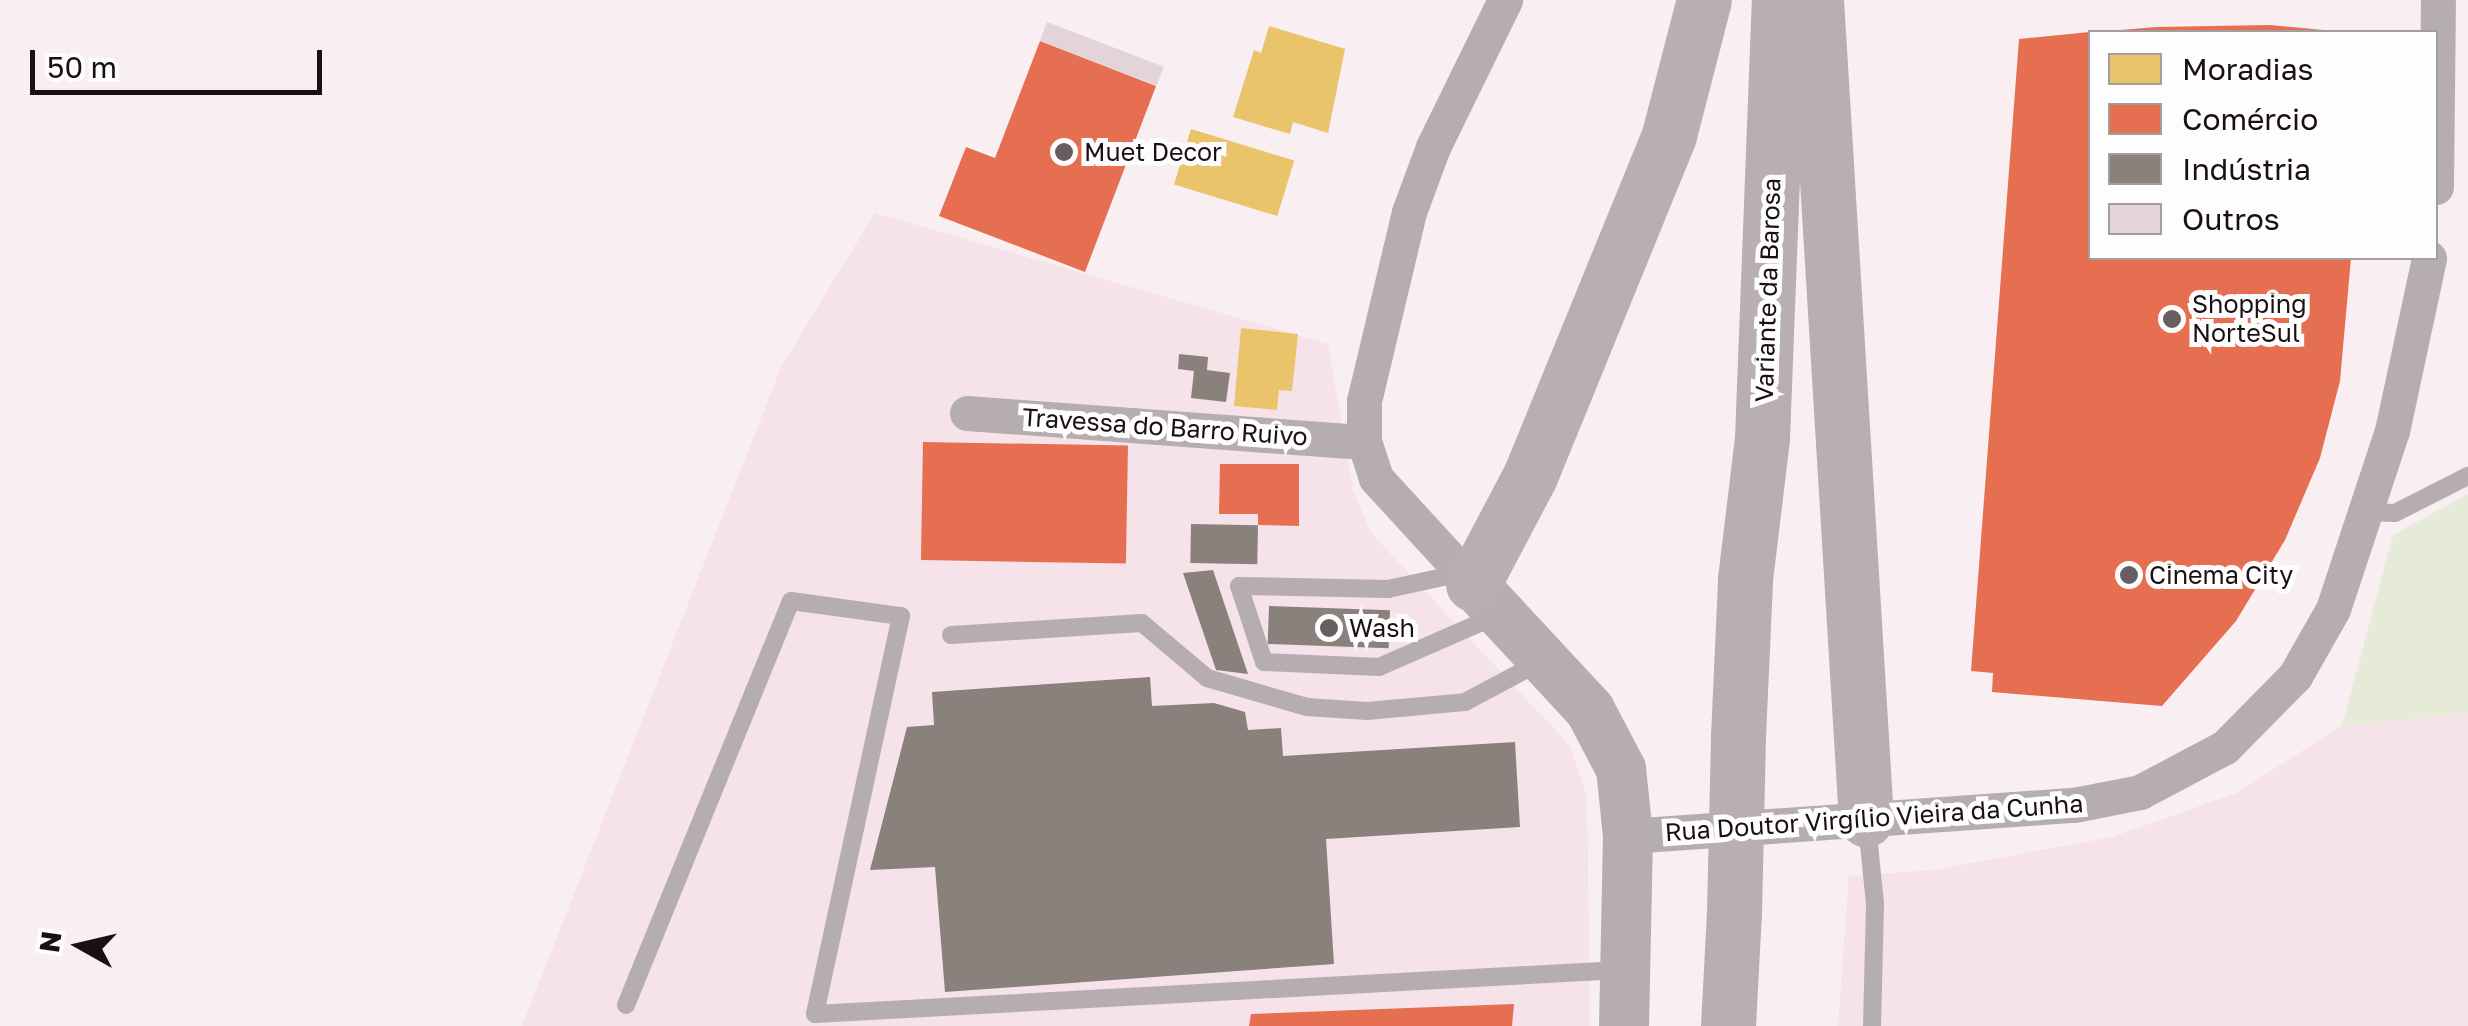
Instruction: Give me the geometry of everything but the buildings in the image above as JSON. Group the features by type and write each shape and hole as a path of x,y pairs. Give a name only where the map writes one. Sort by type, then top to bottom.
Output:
{"main road":[{"path":"1624,1026 1628,836 1613,748 1590,710 1479,590 1530,476 1668,135 1704,0"},
{"name":"Variante da Barosa","path":"1745,0 1734,442 1745,579"},
{"name":"Variante da Barosa","path":"1728,1026 1745,579 1762,438 1779,0"},
{"path":"1816,0 1866,820"}],"street":[{"path":"1479,590 1392,499 1364,442 1370,362 1409,212 1433,147 1505,0"},
{"path":"2438,0 2438,30"},
{"name":"Rua Doutor Virgílio Vieira da Cunha","path":"1628,836 2090,802 2140,792 2224,747 2295,676 2316,645 2367,512 2407,372 2429,260"},
{"name":"Travessa do Barro Ruivo","path":"966,412 1364,442"}],"lane":[{"path":"2367,512 2394,512 2468,476"},
{"path":"1238,586 1388,589 1479,590 1379,668 1264,662 1238,586"},
{"path":"626,1004 791,600 900,616 815,1014 1626,970"},
{"path":"951,635 1142,624 1207,678 1307,708 1366,711 1465,702 1543,660"},
{"path":"1866,820 1875,904 1872,1026"}],"shaded area":[{"path":"875,213 1328,344 1353,491 1372,534 1570,746 1587,796 1590,1026 522,1026 782,365"},
{"path":"2468,709 2468,1026 1838,1026 1849,876 1934,870 2112,837 2237,793 2350,720"}],"green space":[{"path":"2468,494 2468,713 2342,726 2393,535"}],"place":[{"name":"Muet Decor","path":"1064,152"},
{"name":"Shopping NorteSul","path":"2172,319"},
{"name":"Cinema City","path":"2129,575"},
{"name":"Wash","path":"1329,628"}]}
